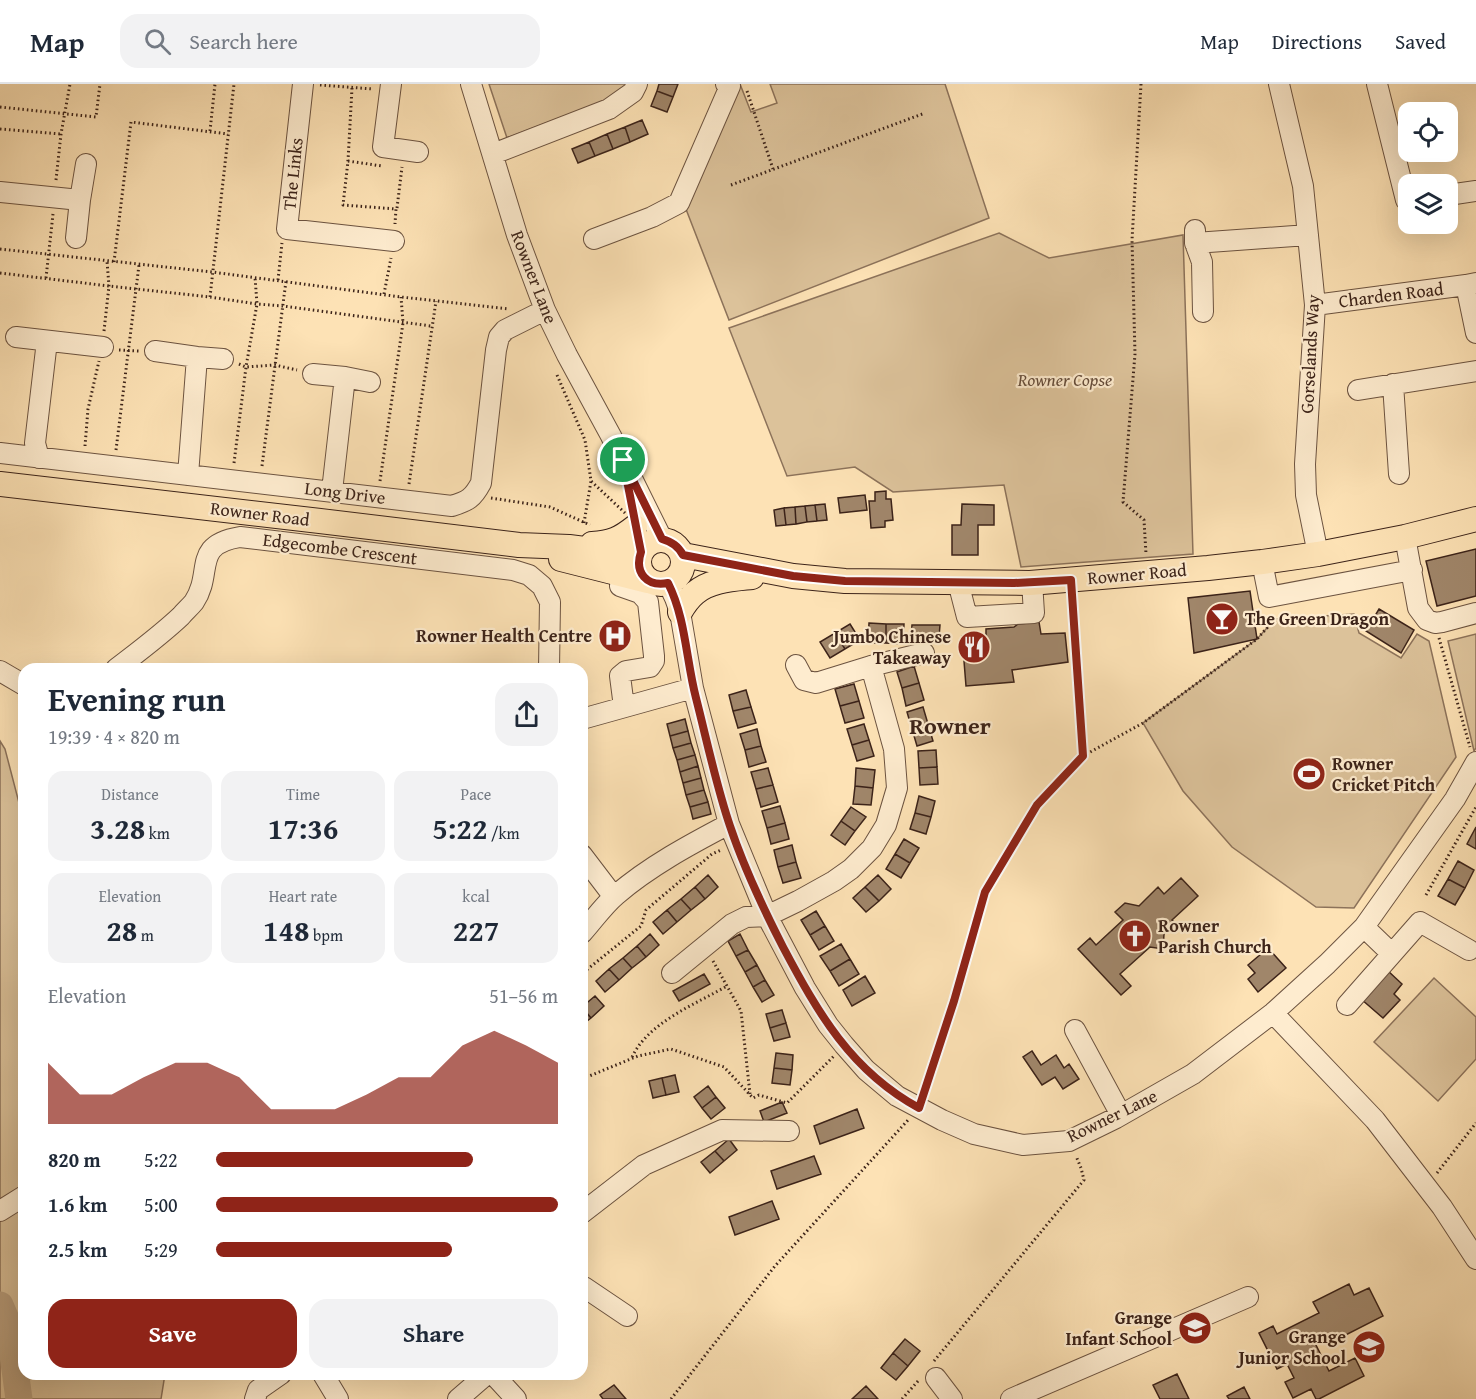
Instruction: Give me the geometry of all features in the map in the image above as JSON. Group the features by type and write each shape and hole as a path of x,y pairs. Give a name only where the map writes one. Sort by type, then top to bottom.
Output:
{"main road":[{"name":"Rowner Road","path":"0,484 519,545 640,554"},
{"name":"Rowner Road","path":"670,572 793,576 845,581 1032,582 1071,580 1262,562 1318,554 1405,537 1476,519"},
{"path":"569,547 607,543 623,537 632,522"},
{"path":"662,539 675,544 680,549 670,572 643,576 640,570 640,554 649,543 662,539"},
{"name":"Rowner Road","path":"519,545 566,561 670,572 752,577 793,576"},
{"path":"680,612 698,590 726,580 752,577"}],"street":[{"name":"The Links","path":"303,84 287,229 394,241"},
{"name":"Rowner Lane","path":"471,84 517,235 545,310 662,539"},
{"path":"493,154 609,109 633,92 637,84"},
{"path":"594,238 652,217 679,202 730,86 726,84"},
{"name":"Gorselands Way","path":"1279,84 1304,186 1315,305 1305,464 1306,495 1318,554"},
{"path":"1377,84 1400,174"},
{"path":"390,87 383,147 411,151"},
{"path":"76,238 86,164"},
{"path":"1458,194 1476,191"},
{"path":"0,192 80,200"},
{"path":"1203,312 1202,262 1195,237 1308,235"},
{"name":"Charden Road","path":"1315,305 1471,284 1476,333"},
{"name":"Long Drive","path":"0,453 452,506 465,502 475,495 480,483 499,337 515,324 545,310"},
{"path":"16,337 103,347"},
{"path":"39,458 35,444 47,341"},
{"path":"155,351 223,359"},
{"path":"188,475 197,357"},
{"path":"1358,390 1476,371"},
{"path":"313,374 370,382"},
{"path":"332,491 345,377"},
{"path":"1393,384 1399,474"},
{"name":"Rowner Lane","path":"623,460 634,515 632,522 640,554"},
{"name":"Edgecombe Crescent","path":"123,663 193,604 202,588 207,557 213,547 226,539 240,537 513,570 530,575 542,586 550,602 549,663"},
{"path":"1405,537 1418,608 1427,620 1435,623 1442,622 1476,612"},
{"path":"1262,562 1269,597 1412,570"},
{"name":"Rowner Lane","path":"670,572 680,612 693,688 729,824 767,916 805,988 844,1046 866,1070 897,1096 974,1134 1023,1145 1069,1140 1121,1115 1193,1074 1273,1014 1364,927 1455,800 1475,763"},
{"path":"958,582 967,617 1034,613 1032,582"},
{"path":"620,586 640,593 648,602 654,656 650,667 626,671 621,676 624,707"},
{"path":"796,665 804,680 816,683 924,653"},
{"path":"672,973 732,924 746,917 767,916 816,891 851,869 872,848 886,825 897,788 894,749 871,666"},
{"path":"0,671 18,682"},
{"path":"588,717 693,688"},
{"path":"588,926 614,897 648,870 681,849 729,824"},
{"path":"588,863 614,897"},
{"path":"1347,1005 1420,922 1469,950"},
{"path":"1364,927 1391,954"},
{"path":"1273,1014 1375,1120 1442,1207 1476,1259"},
{"path":"1076,1029 1121,1115"},
{"path":"588,1208 644,1165 722,1130 789,1131"},
{"path":"0,1211 18,1200"},
{"path":"588,1288 627,1316"},
{"path":"1011,1399 1248,1297"},
{"path":"932,1371 952,1399"},
{"path":"255,1399 258,1390 272,1380"},
{"path":"327,1380 338,1399"},
{"path":"458,1399 480,1380"},
{"path":"499,1380 516,1399"}],"path":[{"path":"0,100 0,106 96,117 100,84"},
{"path":"210,131 215,84"},
{"path":"210,297 234,84"},
{"path":"312,84 352,88 390,87"},
{"path":"744,84 773,169"},
{"path":"1141,84 1132,240 1135,354 1123,502 1144,520 1148,573"},
{"path":"352,88 343,205 396,209"},
{"path":"731,185 926,112"},
{"path":"114,262 131,122 228,134"},
{"path":"0,129 61,134"},
{"path":"384,294 394,241 396,209 411,151"},
{"path":"348,161 391,167"},
{"path":"278,280 283,231 287,229"},
{"path":"0,249 255,277 509,309 515,324"},
{"path":"116,458 140,265"},
{"path":"0,273 432,326"},
{"path":"234,468 246,367 257,304 255,277"},
{"path":"261,471 286,281"},
{"path":"380,486 403,323 401,297"},
{"path":"408,488 436,300"},
{"path":"103,347 130,351 155,351"},
{"path":"223,359 246,367 275,365 313,374"},
{"path":"555,370 585,440 591,481 584,523"},
{"path":"591,481 632,522"},
{"path":"484,497 550,507 589,525 599,523"},
{"path":"1071,580 1083,756"},
{"path":"671,1399 775,1266 919,1108 954,1001 985,892 1037,805 1083,756 1143,723 1257,639 1275,619"},
{"path":"1435,623 1475,763"},
{"path":"1425,896 1476,807"},
{"path":"588,969 640,926 646,910 712,854 736,844"},
{"path":"711,957 741,1011 750,1095"},
{"path":"631,1058 637,1046 658,1024 727,986"},
{"path":"588,1076 631,1058 671,1049 724,1067 753,1098 759,1095 787,1103 844,1046"},
{"path":"1426,1186 1476,1124"},
{"path":"902,1399 932,1371 1084,1180 1069,1140"}],"green space":[{"path":"489,84 629,84 617,96 507,138"},
{"path":"738,84 740,84 751,112 777,103 770,84 945,84 989,218 729,320 684,204"},
{"name":"Rowner Copse","path":"999,233 1049,258 1183,235 1193,554 1021,567 1004,485 893,492 855,467 787,476 729,328"},
{"name":"Rowner Cricket Pitch","path":"1354,614 1359,633 1401,658 1417,634 1429,641 1456,757 1354,908 1316,907 1232,847 1183,791 1143,723 1257,639 1275,619"},
{"path":"1476,634 1476,748 1474,751 1448,641"},
{"path":"0,741 5,749 18,799 18,1380 164,1380 161,1399 0,1399"},
{"path":"1434,978 1476,1017 1476,1059 1438,1101 1374,1042"}],"building":[{"path":"659,84 678,84 673,97 657,91"},
{"path":"657,91 673,97 667,112 651,106"},
{"path":"642,120 648,134 630,142 625,127"},
{"path":"625,127 630,142 613,149 607,134"},
{"path":"607,134 613,149 595,156 589,142"},
{"path":"589,142 595,156 578,163 572,149"},
{"path":"886,491 886,499 891,499 893,520 885,521 885,527 871,528 869,501 875,501 875,492"},
{"path":"865,495 867,510 840,513 838,498"},
{"path":"825,504 827,520 817,521 815,505"},
{"path":"962,504 994,505 994,525 978,525 978,555 952,555 952,525 961,525"},
{"path":"815,505 817,521 807,522 805,506"},
{"path":"805,506 807,522 796,524 795,507"},
{"path":"795,507 796,524 786,525 784,508"},
{"path":"784,508 786,525 776,526 774,510"},
{"path":"1476,549 1476,596 1437,606 1426,561"},
{"name":"The Green Dragon","path":"1250,591 1257,639 1194,653 1188,598"},
{"path":"1379,609 1414,630 1401,653 1366,631"},
{"path":"1039,622 1041,634 1065,633 1068,662 1012,670 1014,682 966,686 962,636 986,635 986,629"},
{"path":"869,623 886,624 886,643 868,643"},
{"path":"850,624 860,640 845,649 835,633"},
{"path":"886,624 904,624 903,644 886,643"},
{"path":"912,625 940,625 939,637 911,636"},
{"path":"835,633 845,649 830,658 820,642"},
{"path":"914,666 919,683 902,688 897,672"},
{"path":"919,683 924,700 906,706 902,688"},
{"path":"854,684 859,701 840,706 835,689"},
{"path":"746,690 751,707 733,711 729,695"},
{"path":"859,701 864,718 845,723 840,706"},
{"path":"751,707 756,723 738,728 733,711"},
{"path":"923,707 928,724 912,729 907,712"},
{"path":"685,719 688,731 670,736 667,724"},
{"path":"864,724 869,740 852,745 847,729"},
{"path":"928,724 933,741 917,746 912,729"},
{"path":"757,729 761,746 745,750 740,734"},
{"path":"688,731 691,743 673,748 670,736"},
{"path":"869,740 874,756 857,761 852,745"},
{"path":"691,743 695,755 677,760 673,748"},
{"path":"761,746 766,762 749,767 745,750"},
{"path":"936,750 937,767 919,768 918,751"},
{"path":"695,755 698,766 680,772 677,760"},
{"path":"698,766 701,778 683,783 680,772"},
{"path":"937,767 938,784 920,785 919,768"},
{"path":"768,768 773,785 756,789 751,772"},
{"path":"856,768 875,770 873,788 855,786"},
{"path":"701,778 704,790 686,795 683,783"},
{"path":"773,785 778,802 761,807 756,789"},
{"path":"855,786 873,788 871,805 853,804"},
{"path":"704,790 708,802 690,807 686,795"},
{"path":"919,796 935,801 931,817 915,813"},
{"path":"708,802 711,814 693,819 690,807"},
{"path":"780,806 785,823 767,828 762,811"},
{"path":"851,807 866,817 855,831 841,821"},
{"path":"915,813 931,817 926,834 910,829"},
{"path":"841,821 855,831 845,845 831,835"},
{"path":"785,823 789,839 771,844 767,828"},
{"path":"1476,827 1476,849 1467,844"},
{"path":"904,839 919,848 910,863 895,854"},
{"path":"792,845 796,862 778,867 774,850"},
{"path":"895,854 910,863 901,878 886,869"},
{"path":"1458,861 1474,870 1465,888 1448,879"},
{"path":"796,862 801,878 783,883 778,867"},
{"path":"708,875 718,887 705,899 695,887"},
{"path":"878,875 891,889 879,901 865,887"},
{"name":"Rowner Parish Church","path":"1181,878 1198,896 1172,920 1175,923 1164,934 1163,949 1150,947 1120,974 1131,986 1121,995 1078,949 1090,938 1096,945 1123,920 1115,912 1125,903 1139,906 1158,887 1164,894"},
{"path":"1448,879 1465,888 1455,905 1438,896"},
{"path":"695,887 705,899 691,910 681,899"},
{"path":"865,887 879,901 866,912 853,898"},
{"path":"681,899 691,910 677,922 667,910"},
{"path":"667,910 677,922 663,934 653,922"},
{"path":"816,911 825,926 810,935 801,920"},
{"path":"825,926 834,941 819,950 810,935"},
{"path":"650,934 659,945 646,957 637,946"},
{"path":"740,934 748,950 736,956 728,941"},
{"path":"841,944 850,959 830,971 820,956"},
{"path":"637,946 646,957 632,968 623,958"},
{"path":"1268,948 1286,968 1258,992 1248,979 1255,973 1248,965"},
{"path":"748,950 757,965 745,972 736,956"},
{"path":"623,958 632,968 619,980 609,969"},
{"path":"850,959 859,974 839,986 830,971"},
{"path":"757,965 765,980 753,987 745,972"},
{"path":"609,969 619,980 605,992 596,981"},
{"path":"1387,970 1402,984 1394,994 1400,1000 1383,1018 1361,999"},
{"path":"704,974 710,984 679,1001 673,991"},
{"path":"865,976 875,993 852,1006 843,990"},
{"path":"765,980 774,995 762,1002 753,987"},
{"path":"595,996 604,1006 591,1018 588,1014 588,1002"},
{"path":"782,1010 786,1023 770,1028 766,1014"},
{"path":"786,1023 790,1037 774,1041 770,1028"},
{"path":"1032,1051 1041,1065 1056,1055 1064,1068 1069,1064 1079,1079 1063,1089 1055,1077 1042,1085 1023,1057"},
{"path":"776,1053 793,1055 792,1070 774,1068"},
{"path":"774,1068 792,1070 790,1085 772,1083"},
{"path":"675,1075 679,1092 666,1095 662,1078"},
{"path":"662,1078 666,1095 653,1098 649,1081"},
{"path":"708,1086 716,1097 702,1108 694,1097"},
{"path":"716,1097 725,1108 711,1119 702,1108"},
{"path":"782,1102 787,1113 764,1122 760,1111"},
{"path":"857,1109 864,1128 820,1144 814,1126"},
{"path":"729,1139 737,1150 724,1161 715,1151"},
{"path":"715,1151 724,1161 710,1173 701,1162"},
{"path":"814,1156 821,1174 777,1189 771,1171"},
{"path":"772,1201 779,1219 735,1235 729,1217"},
{"path":"1349,1284 1354,1295 1369,1288 1383,1316 1330,1343 1327,1336 1315,1343 1329,1371 1355,1358 1364,1376 1319,1399 1316,1399 1311,1389 1293,1398 1285,1382 1294,1378 1287,1364 1277,1369 1259,1333 1273,1326 1277,1334 1319,1313 1313,1302"},
{"path":"905,1339 920,1351 908,1366 893,1353"},
{"path":"893,1353 908,1366 896,1380 881,1368"},
{"path":"1177,1374 1189,1399 1160,1399 1153,1385"},
{"path":"614,1385 626,1399 603,1399 600,1395"},
{"path":"866,1386 878,1399 852,1399"},
{"path":"1244,1387 1250,1399 1229,1399 1227,1396"}],"waterway":[{"path":"0,1305 9,1326 19,1399"}],"place":[{"name":"The Green Dragon","path":"1222,619"},
{"name":"Rowner Health Centre","path":"615,636"},
{"name":"Jumbo Chinese Takeaway","path":"974,647"},
{"name":"Rowner Cricket Pitch","path":"1309,774"},
{"name":"Rowner Parish Church","path":"1135,936"},
{"name":"Grange Infant School","path":"1195,1328"},
{"name":"Grange Junior School","path":"1369,1347"}],"district":[{"name":"Rowner","path":"950,726"}],"route":[{"path":"623,460 662,539 675,544 683,555 793,576 845,581 1030,583 1071,580 1083,756 1037,805 985,892 954,1001 919,1108 897,1096 866,1070 844,1046 805,988 767,916 729,824 693,688 680,612 675,598 668,583 654,584 643,576 640,570 638,563 641,552 623,460"}]}
